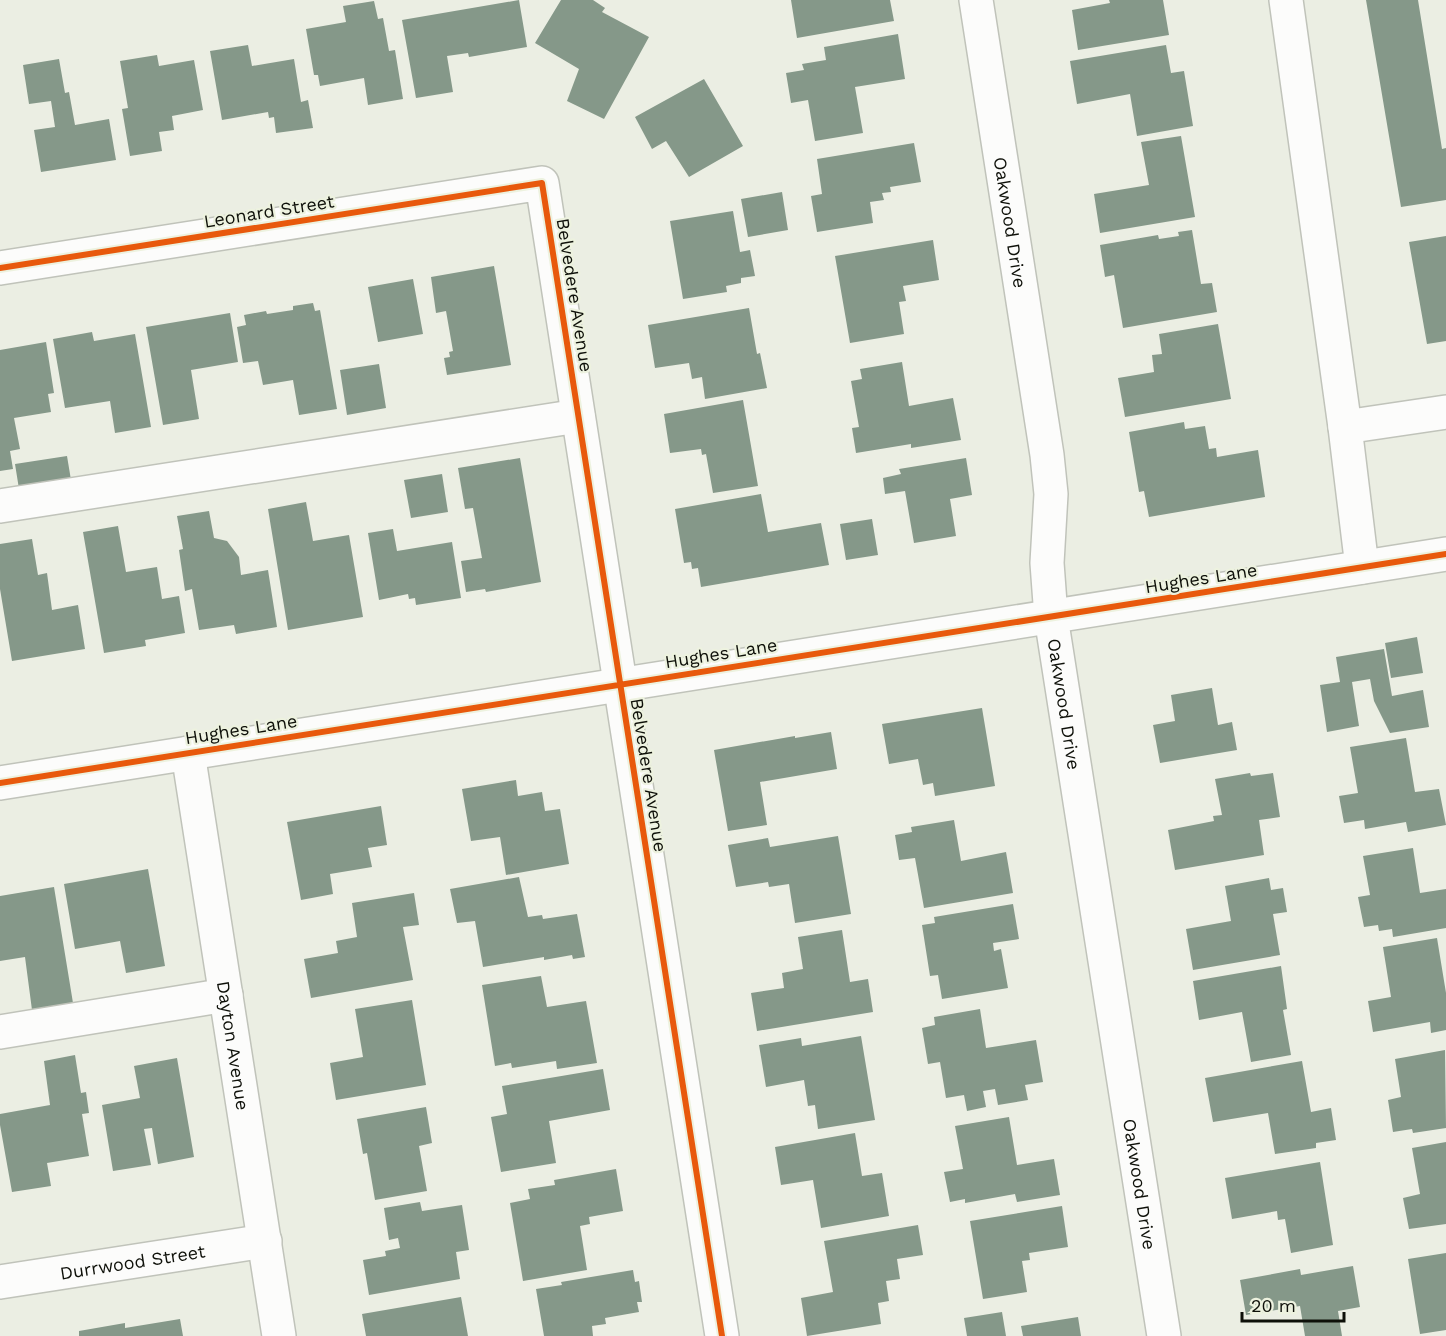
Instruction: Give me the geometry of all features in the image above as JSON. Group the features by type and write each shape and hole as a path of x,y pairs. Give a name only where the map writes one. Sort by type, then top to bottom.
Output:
{"street":[{"name":"Oakwood Drive","path":"976,0 1047,455 1051,494 1047,563 1051,616 1164,1336"},
{"path":"1286,0 1362,567"},
{"name":"Leonard Street","path":"0,268 542,183"},
{"name":"Belvedere Avenue","path":"542,183 722,1336"},
{"path":"1345,427 1446,412"},
{"path":"0,506 578,416"},
{"name":"Hughes Lane","path":"0,783 1446,554"},
{"name":"Dayton Avenue","path":"188,753 279,1336"},
{"path":"0,1032 226,995"},
{"name":"Durrwood Street","path":"0,1282 265,1241"}],"building":[{"path":"519,0 527,47 469,57 468,53 447,56 453,92 416,98 402,20"},
{"path":"561,0 593,0 605,8 602,12 649,37 604,119 567,101 579,69 535,43"},
{"path":"791,0 890,0 894,21 797,38"},
{"path":"1109,0 1163,0 1169,35 1078,50 1072,10 1110,3"},
{"path":"1366,0 1418,0 1442,149 1446,148 1446,200 1401,207"},
{"path":"374,1 378,19 383,18 389,51 395,50 403,99 368,105 364,78 320,86 318,75 314,75 306,29 346,22 343,6"},
{"path":"898,34 905,79 855,87 863,133 815,141 808,100 791,103 786,73 804,70 802,64 826,60 824,47"},
{"path":"248,45 252,66 294,59 301,102 308,100 313,128 276,133 274,117 269,118 268,112 222,120 210,51"},
{"path":"1166,45 1171,73 1184,71 1193,126 1137,136 1130,94 1077,104 1070,61"},
{"path":"157,55 159,66 194,60 203,110 172,116 174,130 159,132 162,151 130,156 122,109 128,108 120,61"},
{"path":"59,59 65,93 69,92 75,125 109,119 116,160 41,172 34,130 55,127 51,101 29,104 23,65"},
{"path":"704,79 743,146 689,177 666,141 652,149 635,117"},
{"path":"1181,136 1195,217 1100,233 1094,194 1149,185 1141,142"},
{"path":"914,143 921,182 890,187 891,192 882,193 884,200 870,202 873,223 817,232 811,196 822,194 817,159"},
{"path":"782,192 788,230 748,237 741,199"},
{"path":"733,211 740,252 750,250 755,276 741,278 741,283 726,286 727,292 683,299 670,221"},
{"path":"1192,230 1201,284 1212,283 1217,312 1123,328 1114,275 1105,277 1100,245 1158,235 1159,239 1179,236 1178,232"},
{"path":"1446,236 1446,341 1427,344 1409,242"},
{"path":"933,240 939,280 903,286 906,301 899,302 904,334 850,343 835,256"},
{"path":"494,266 511,365 447,375 444,358 450,357 449,352 453,351 446,311 436,313 431,277"},
{"path":"413,279 423,334 378,342 368,287"},
{"path":"313,303 315,311 320,310 337,409 299,415 293,380 263,385 258,361 243,363 237,327 246,325 244,315 293,310 293,306"},
{"path":"749,308 757,354 760,353 767,388 705,399 702,377 692,379 689,363 655,368 648,325"},
{"path":"230,313 238,362 191,370 199,419 163,425 146,327"},
{"path":"1218,324 1231,399 1125,417 1118,378 1154,372 1152,355 1162,354 1159,334"},
{"path":"92,332 94,341 135,334 151,427 115,433 110,401 65,408 53,339"},
{"path":"46,342 54,393 48,394 51,412 14,418 20,449 10,451 13,469 0,471 0,350"},
{"path":"902,362 909,406 953,398 961,440 911,448 911,444 856,453 852,428 859,427 851,381 862,379 860,369"},
{"path":"379,364 386,408 347,415 340,370"},
{"path":"743,400 758,486 713,493 706,454 702,455 701,449 670,453 664,414"},
{"path":"1184,422 1185,429 1205,426 1209,449 1216,448 1217,457 1258,450 1265,497 1149,517 1144,491 1139,492 1129,432"},
{"path":"67,456 71,480 19,489 15,464"},
{"path":"520,458 541,582 486,592 485,589 466,592 461,561 482,558 473,508 465,509 458,468"},
{"path":"966,458 972,495 950,499 956,536 914,543 905,491 885,494 883,478 901,474 899,469"},
{"path":"442,474 448,512 411,518 404,480"},
{"path":"761,494 768,532 821,523 829,565 701,587 698,568 692,569 691,562 684,563 675,509"},
{"path":"306,502 313,541 349,535 363,617 288,630 268,509"},
{"path":"209,511 214,538 227,541 239,557 241,575 268,570 277,627 236,634 234,625 199,630 192,589 185,591 179,550 183,549 177,516"},
{"path":"872,519 878,555 846,560 840,524"},
{"path":"118,526 126,572 157,567 162,599 179,596 185,633 145,640 146,646 104,653 83,532"},
{"path":"393,529 397,551 452,542 461,598 416,605 415,598 409,599 408,594 379,600 368,533"},
{"path":"32,539 38,575 47,573 52,610 78,605 85,649 12,661 0,589 0,544"},
{"path":"1417,637 1423,673 1391,678 1385,643"},
{"path":"1384,649 1392,696 1423,690 1429,727 1390,733 1374,701 1370,679 1352,682 1359,726 1327,732 1320,685 1340,682 1336,657"},
{"path":"1212,688 1218,725 1232,722 1237,750 1160,763 1153,725 1175,721 1171,695"},
{"path":"982,708 995,786 935,796 933,783 923,785 918,759 889,764 882,724"},
{"path":"831,732 837,769 760,782 767,825 728,831 714,750"},
{"path":"1406,738 1415,792 1439,789 1446,825 1408,832 1406,822 1365,829 1364,820 1344,823 1339,796 1358,793 1350,747"},
{"path":"1250,773 1251,776 1273,773 1280,817 1259,820 1264,855 1175,870 1168,830 1214,821 1213,816 1222,815 1215,779"},
{"path":"516,780 518,796 542,792 545,811 560,809 569,864 506,875 500,837 471,841 462,789"},
{"path":"381,806 387,845 368,848 372,867 330,874 333,894 301,900 287,822"},
{"path":"954,820 961,861 1006,852 1013,893 924,908 915,858 899,860 895,835 912,832 911,827"},
{"path":"838,836 851,914 795,923 789,884 769,887 768,882 736,887 728,845 768,838 770,847"},
{"path":"1413,848 1420,893 1446,889 1446,928 1393,937 1392,929 1379,931 1378,925 1364,927 1358,897 1370,895 1363,856"},
{"path":"148,869 165,966 126,973 120,941 75,949 64,884"},
{"path":"519,877 528,917 542,915 543,919 577,914 585,957 573,959 572,955 544,960 544,957 483,967 475,921 457,923 450,889"},
{"path":"1269,878 1271,890 1283,888 1287,912 1273,914 1280,955 1193,970 1186,929 1231,921 1225,886"},
{"path":"54,887 73,1003 32,1010 25,957 0,961 0,896"},
{"path":"414,893 419,925 403,927 413,980 311,998 304,959 338,953 336,941 357,937 352,903"},
{"path":"1013,904 1019,939 993,943 994,951 1001,949 1008,988 942,999 938,975 930,976 922,925 935,923 934,917"},
{"path":"842,930 850,982 868,979 873,1012 757,1031 751,993 784,988 782,973 803,969 798,937"},
{"path":"1437,938 1446,993 1446,1030 1431,1033 1430,1022 1373,1032 1368,1001 1391,997 1383,947"},
{"path":"1281,966 1287,1009 1283,1010 1291,1055 1251,1062 1242,1012 1199,1020 1193,981"},
{"path":"541,976 547,1007 586,1001 597,1063 557,1069 556,1061 512,1068 511,1063 495,1066 482,985"},
{"path":"412,1000 426,1085 336,1100 330,1063 363,1057 355,1009"},
{"path":"980,1009 986,1048 1036,1040 1043,1082 1025,1085 1028,1100 998,1105 995,1089 983,1091 986,1107 967,1111 964,1095 946,1098 940,1062 928,1064 922,1028 935,1025 934,1017"},
{"path":"861,1036 875,1120 818,1129 815,1105 808,1106 804,1080 766,1087 759,1045 801,1038 802,1046"},
{"path":"1445,1050 1446,1128 1413,1133 1412,1129 1393,1132 1388,1100 1401,1097 1395,1059"},
{"path":"75,1055 81,1093 86,1092 89,1113 82,1114 89,1156 47,1163 51,1186 12,1192 0,1114 50,1105 44,1061"},
{"path":"177,1058 194,1157 158,1164 152,1128 144,1129 151,1165 113,1171 102,1105 140,1098 134,1066"},
{"path":"1302,1061 1311,1112 1331,1108 1336,1140 1316,1143 1316,1148 1275,1154 1268,1113 1213,1122 1205,1078"},
{"path":"603,1069 610,1110 549,1121 556,1163 501,1172 491,1117 507,1114 502,1086"},
{"path":"426,1107 432,1143 419,1146 427,1191 375,1200 367,1153 363,1154 357,1119"},
{"path":"1009,1117 1017,1165 1054,1159 1060,1195 1017,1202 1015,1194 965,1203 965,1199 950,1202 944,1172 963,1169 955,1126"},
{"path":"855,1133 862,1176 882,1173 889,1216 821,1228 813,1180 781,1185 775,1147"},
{"path":"1446,1142 1446,1224 1409,1229 1403,1198 1420,1194 1412,1148"},
{"path":"1320,1162 1333,1245 1291,1253 1285,1219 1278,1220 1277,1211 1232,1219 1225,1178"},
{"path":"616,1169 623,1211 589,1217 590,1224 580,1226 587,1270 523,1281 510,1203 530,1199 528,1189 555,1185 554,1180"},
{"path":"420,1202 422,1211 462,1205 469,1250 456,1252 460,1279 369,1295 363,1260 386,1256 385,1251 400,1248 398,1238 389,1240 384,1208"},
{"path":"1062,1206 1068,1247 1029,1253 1030,1260 1022,1261 1027,1292 983,1299 970,1221"},
{"path":"918,1225 923,1255 897,1259 900,1279 886,1281 889,1301 878,1303 881,1324 807,1336 801,1298 833,1292 824,1241"},
{"path":"1446,1253 1446,1330 1420,1334 1408,1259"},
{"path":"1353,1266 1360,1307 1338,1311 1342,1336 1305,1336 1300,1306 1246,1315 1240,1280 1300,1269 1301,1275"},
{"path":"633,1270 635,1282 639,1281 642,1302 637,1302 639,1312 605,1318 606,1324 592,1326 593,1336 544,1336 536,1289 562,1285 561,1282"},
{"path":"461,1297 468,1336 366,1336 362,1314"},
{"path":"1002,1312 1006,1336 967,1336 964,1318"},
{"path":"1078,1317 1081,1336 1023,1336 1021,1326"},
{"path":"180,1319 183,1336 79,1336 79,1331 125,1323 125,1328"}],"cycle path":[{"path":"0,268 542,183 722,1336"},
{"path":"0,783 1446,554"}]}
